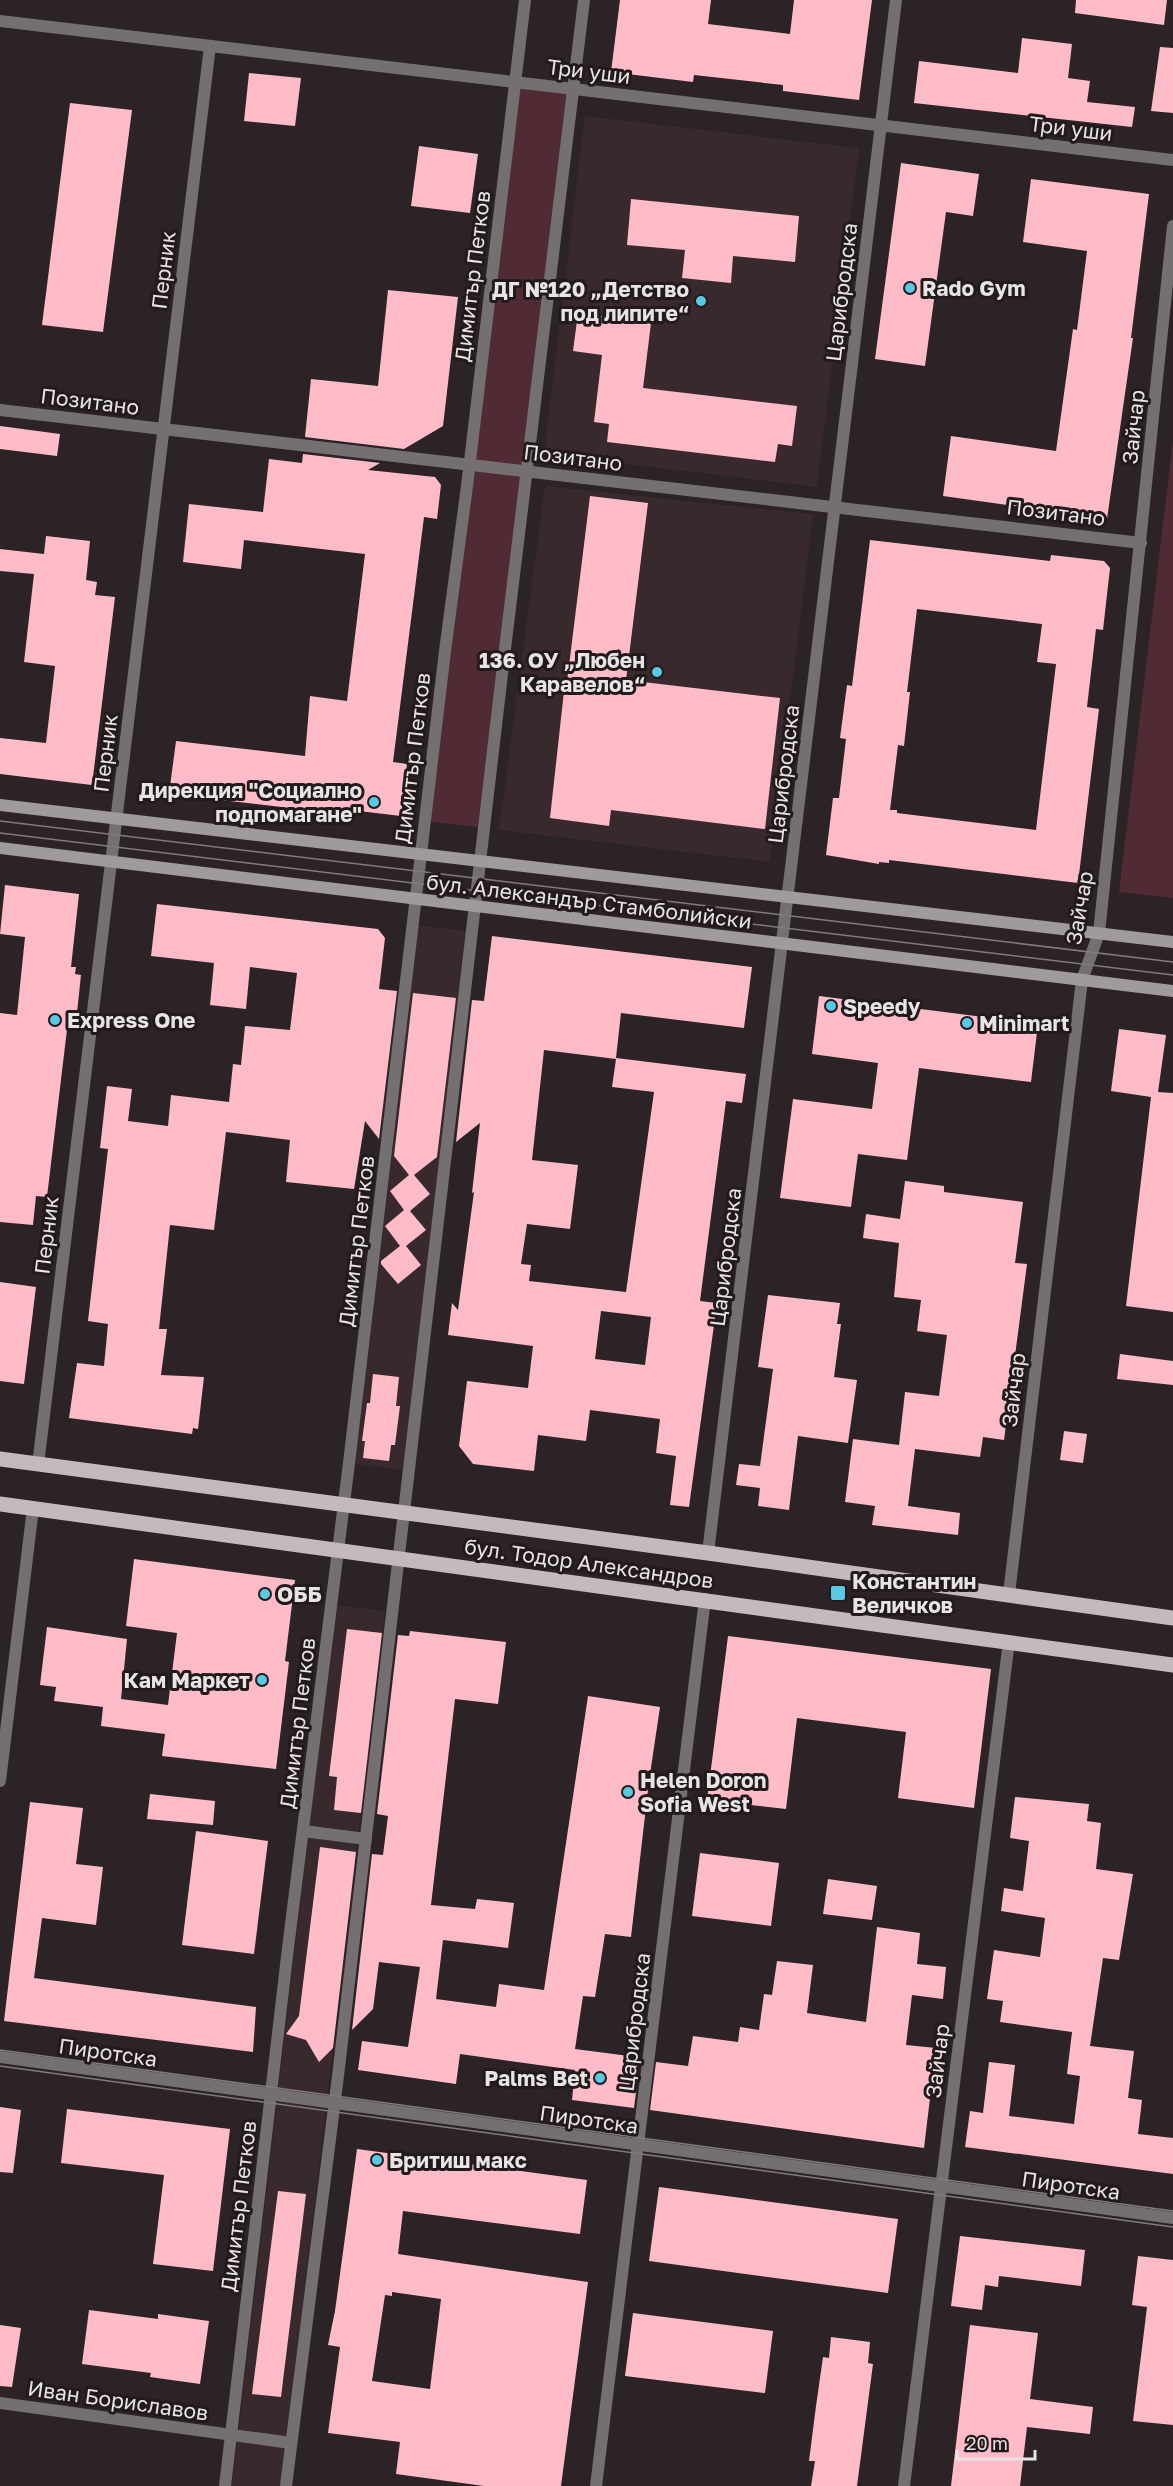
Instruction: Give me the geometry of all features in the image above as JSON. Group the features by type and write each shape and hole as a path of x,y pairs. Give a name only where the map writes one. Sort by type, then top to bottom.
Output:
{"main road":[{"name":"бул. Александър Стамболийски","path":"0,805 1173,942"},
{"name":"бул. Александър Стамболийски","path":"0,848 1173,991"},
{"name":"бул. Тодор Александров","path":"0,1460 708,1553 1173,1618"},
{"name":"бул. Тодор Александров","path":"0,1503 1173,1665"}],"street":[{"name":"Димитър Петков","path":"225,2486 525,0"},
{"path":"286,2486 366,1839 480,862 584,0"},
{"name":"Царибродска","path":"708,1553 896,0"},
{"name":"Три уши","path":"0,21 1173,160"},
{"name":"Перник","path":"38,1465 210,46"},
{"name":"Зайчар","path":"1009,1594 1082,980 1099,933 1173,226"},
{"name":"Позитано","path":"0,410 1141,543"},
{"path":"0,1780 33,1508"},
{"name":"Царибродска","path":"596,2486 705,1599"},
{"name":"Зайчар","path":"904,2486 1009,1641"},
{"path":"303,1831 366,1839"},
{"name":"Пиротска","path":"0,2057 1173,2218"},
{"name":"Иван Бориславов","path":"0,2403 291,2443"}],"shaded area":[{"path":"515,81 573,89 485,828 424,821"},
{"name":"ДГ №120 „Детство под липите“","path":"585,116 859,148 817,487 544,454"},
{"path":"1173,440 1173,898 1119,892"},
{"name":"136. ОУ „Любен Каравелов“","path":"545,486 813,514 770,862 499,830"},
{"path":"412,925 473,931 410,1471 349,1463"},
{"path":"335,1605 385,1611 281,2486 232,2486"}],"building":[{"path":"620,0 711,0 708,24 790,34 794,0 872,0 859,100 783,91 783,85 694,75 693,82 611,72"},
{"path":"1076,0 1167,0 1164,25 1075,13"},
{"path":"1022,38 1072,44 1068,78 1090,81 1087,102 1135,107 1132,127 914,103 919,61 1018,73"},
{"path":"1160,47 1173,48 1173,113 1151,111"},
{"path":"249,73 301,78 295,126 244,121"},
{"path":"70,103 132,110 103,332 42,325"},
{"path":"419,146 478,154 470,213 411,206"},
{"name":"Rado Gym","path":"901,163 979,174 973,216 946,212 925,366 875,359"},
{"path":"1031,179 1149,194 1131,338 1133,338 1107,519 943,496 951,436 1056,451 1073,329 1077,330 1087,251 1023,242"},
{"path":"631,199 799,216 795,262 733,256 731,283 682,278 685,250 627,245"},
{"path":"388,290 458,297 443,426 404,449 305,437 311,379 378,386"},
{"path":"578,313 651,323 643,388 797,406 792,446 778,444 775,462 607,442 609,424 594,422 602,355 573,351"},
{"path":"0,426 60,434 57,456 0,449"},
{"path":"303,454 380,463 368,470 435,477 441,485 437,519 424,517 393,762 407,764 401,816 325,807 324,812 169,794 176,741 305,756 310,696 347,701 365,554 244,540 241,569 183,562 189,504 263,512 269,459 302,463"},
{"path":"590,496 648,503 626,680 780,698 765,829 611,810 609,826 550,818 565,682 567,682"},
{"path":"46,536 90,541 86,580 97,582 95,595 115,597 92,785 0,774 0,738 46,743 55,666 24,662 34,574 0,571 0,549 44,554"},
{"path":"870,540 1050,561 1051,555 1104,561 1110,568 1103,630 1096,629 1087,707 1099,709 1078,883 889,860 889,863 879,862 879,864 826,855 833,798 839,798 846,739 840,738 847,685 852,686","holes":["917,609 1042,624 1037,662 1056,664 1036,830 897,813 897,810 890,810 898,745 904,746 910,692 907,692"]},
{"path":"5,885 79,894 71,967 76,967 75,974 81,975 76,1022 68,1021 47,1197 36,1196 33,1225 0,1222 0,1013 17,1015 25,937 0,934"},
{"path":"157,904 378,929 385,938 379,989 397,991 379,1139 365,1121 354,1189 286,1182 290,1140 226,1132 214,1230 170,1225 159,1329 167,1329 161,1375 204,1377 198,1429 193,1428 192,1434 69,1418 77,1363 104,1366 108,1324 88,1321 108,1149 100,1148 107,1086 132,1089 128,1121 168,1126 171,1095 229,1102 233,1064 241,1065 245,1026 290,1030 297,973 250,967 246,1009 210,1005 214,963 151,956"},
{"path":"492,936 752,967 744,1028 621,1013 616,1058 746,1074 742,1103 726,1101 700,1301 717,1303 689,1507 670,1505 676,1456 656,1453 660,1419 590,1410 586,1441 538,1435 534,1471 473,1464 459,1446 467,1381 528,1388 533,1346 448,1335 452,1303 458,1310 474,1192 472,1193 480,1123 456,1142 472,1000 484,1001","holes":["544,1050 616,1059 612,1087 654,1092 626,1292 529,1281 531,1265 521,1264 527,1224 570,1229 578,1165 532,1160","601,1311 651,1317 645,1365 595,1359"]},
{"path":"413,993 456,998 437,1157 414,1175 430,1194 410,1211 426,1230 406,1246 421,1265 398,1284 381,1261 400,1246 385,1226 404,1210 390,1191 409,1175 394,1156"},
{"path":"819,996 1038,1024 1031,1082 919,1068 907,1160 858,1154 851,1207 780,1198 793,1099 872,1109 878,1063 812,1054"},
{"path":"1119,1029 1166,1035 1158,1092 1173,1093 1173,1312 1126,1306 1151,1097 1111,1091"},
{"path":"905,1181 944,1186 944,1192 1023,1202 1015,1263 1027,1264 1004,1440 983,1437 980,1457 915,1449 908,1506 960,1513 958,1535 872,1525 875,1506 845,1502 853,1439 899,1445 905,1392 939,1396 947,1335 917,1331 921,1300 894,1297 899,1243 863,1238 866,1214 900,1219"},
{"path":"0,1282 36,1287 24,1384 0,1381"},
{"path":"768,1295 840,1303 837,1324 841,1324 834,1377 857,1380 848,1443 798,1436 789,1510 758,1506 760,1488 736,1485 739,1464 760,1466 773,1369 758,1367"},
{"path":"1120,1354 1173,1361 1173,1385 1117,1379"},
{"path":"373,1374 399,1377 396,1406 400,1406 395,1445 391,1445 389,1461 363,1458 365,1441 362,1441"},
{"path":"1064,1431 1087,1434 1083,1463 1060,1460"},
{"path":"134,1559 295,1580 285,1661 289,1662 276,1769 162,1756 165,1734 101,1726 103,1707 54,1701 56,1687 40,1685 47,1627 127,1639 121,1699 168,1705 177,1633 126,1626"},
{"path":"347,1629 382,1633 361,1813 334,1810 337,1777 329,1776"},
{"path":"410,1631 506,1642 498,1704 455,1699 431,1905 475,1909 477,1899 514,1903 508,1948 443,1940 436,1999 496,2007 499,1984 544,1990 588,1696 660,1707 631,1937 605,1934 595,1997 583,1996 575,2049 629,2056 629,2058 640,2060 634,2108 572,2100 575,2070 460,2054 456,2084 358,2070 362,2041 408,2047 420,1967 379,1962 373,2009 352,2030 372,1854 383,1855 388,1816 377,1814 398,1635 409,1636"},
{"path":"728,1636 991,1669 974,1808 898,1798 906,1732 797,1718 786,1809 707,1800"},
{"path":"150,1794 215,1801 213,1825 147,1819"},
{"path":"1015,1797 1089,1804 1087,1821 1101,1823 1096,1869 1133,1874 1119,1960 1103,1958 1090,2046 1134,2051 1128,2098 1142,2100 1138,2134 1173,2138 1173,2174 965,2147 970,2111 983,2113 989,2062 1015,2065 1009,2116 1074,2124 1080,2076 1067,2074 1072,2032 1000,2022 1003,2001 987,1999 994,1950 1040,1957 1045,1918 1001,1911 1004,1888 1023,1891 1029,1841 1010,1838"},
{"path":"30,1802 83,1808 76,1864 103,1867 96,1925 42,1918 34,1978 256,2007 253,2052 4,2021"},
{"path":"196,1831 268,1841 254,1954 182,1945"},
{"path":"320,1847 356,1852 333,2048 319,2062 306,2040 286,2034 299,2016"},
{"path":"700,1853 779,1863 771,1926 692,1916"},
{"path":"828,1879 877,1886 872,1920 823,1914"},
{"path":"877,1927 920,1933 917,1964 946,1967 943,1999 912,1995 906,2045 936,2048 924,2148 650,2110 656,2062 688,2066 693,2036 738,2042 740,2027 759,2030 764,1994 772,1995 777,1961 813,1965 807,2013 866,2022"},
{"path":"0,2107 21,2110 13,2173 0,2172"},
{"path":"67,2109 230,2129 213,2271 153,2264 164,2175 61,2163"},
{"path":"357,2149 587,2180 580,2234 403,2211 398,2254 588,2282 561,2486 484,2486 396,2474 400,2442 328,2433 340,2347 328,2345 335,2311","holes":["392,2292 441,2299 430,2389 372,2381 385,2295 392,2296"]},
{"path":"659,2187 898,2219 888,2293 649,2261"},
{"path":"278,2191 306,2194 281,2397 252,2394"},
{"path":"960,2236 1085,2250 1081,2286 999,2276 998,2287 985,2285 982,2310 951,2306"},
{"path":"1138,2256 1173,2260 1173,2425 1133,2421 1147,2307 1132,2305"},
{"path":"89,2310 158,2319 158,2314 209,2321 200,2384 150,2377 151,2373 82,2364"},
{"path":"633,2313 773,2331 765,2393 625,2376"},
{"path":"0,2325 21,2328 12,2387 0,2386"},
{"path":"970,2325 1038,2333 1030,2399 1093,2407 1090,2434 1027,2427 1020,2486 951,2486"},
{"path":"831,2337 870,2342 868,2363 873,2364 857,2486 811,2486 815,2461 809,2461 816,2406 823,2357 829,2358"}],"tram line":[{"path":"0,821 1173,962"},
{"path":"0,833 1173,975"},
{"path":"0,2050 1173,2211"},
{"path":"0,2066 1173,2227"}],"place":[{"name":"Rado Gym","path":"910,288"},
{"name":"ДГ №120 „Детство под липите“","path":"701,301"},
{"name":"136. ОУ „Любен Каравелов“","path":"657,672"},
{"name":"Дирекция \"Социално подпомагане\"","path":"374,802"},
{"name":"Speedy","path":"831,1006"},
{"name":"Express One","path":"55,1020"},
{"name":"Minimart","path":"967,1023"},
{"name":"Константин Величков","path":"838,1593"},
{"name":"ОББ","path":"265,1594"},
{"name":"Кам Маркет","path":"262,1680"},
{"name":"Helen Doron Sofia West","path":"628,1792"},
{"name":"Palms Bet","path":"600,2078"},
{"name":"Бритиш макс","path":"377,2160"}]}
